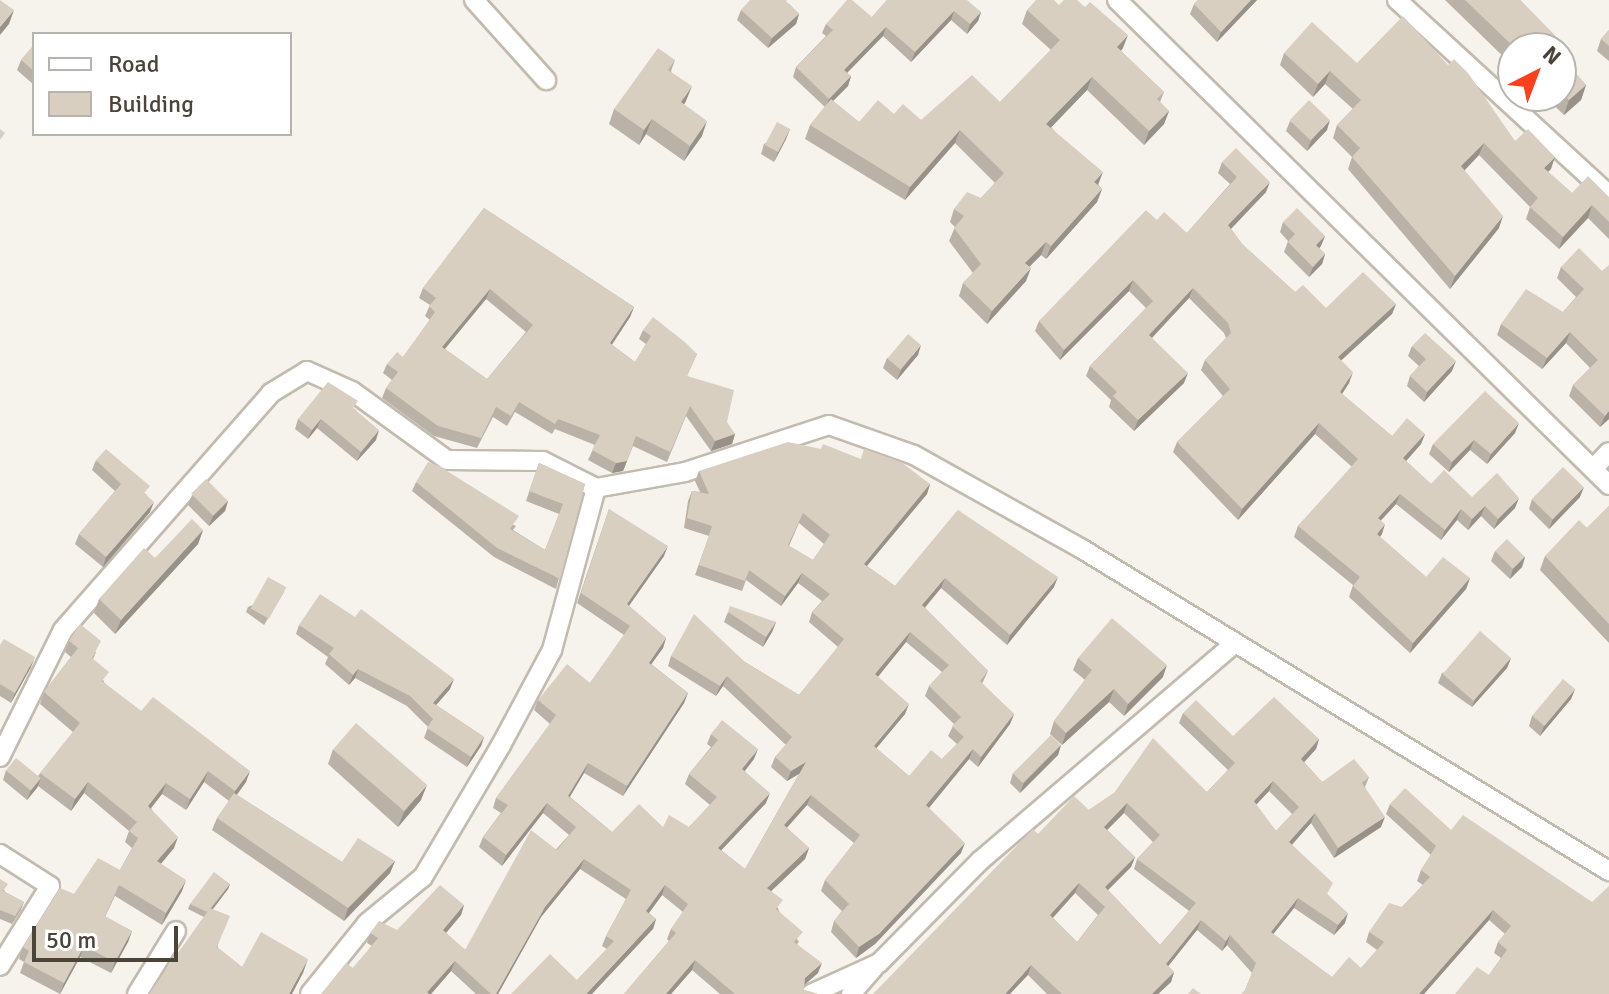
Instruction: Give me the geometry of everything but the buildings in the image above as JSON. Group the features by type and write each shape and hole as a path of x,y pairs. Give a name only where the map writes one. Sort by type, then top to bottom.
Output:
{"street":[{"path":"474,0 546,80"},
{"path":"1117,0 1609,485"},
{"path":"1397,0 1609,195"},
{"path":"0,757 63,630 271,393 307,371 352,391 447,460 543,461 596,488 685,472 829,425 914,455 1609,871"},
{"path":"1593,469 1609,452"},
{"path":"310,994 367,923 423,877 501,745 552,650 596,488"},
{"path":"851,994 981,860 1234,644"},
{"path":"0,854 50,886 0,966"},
{"path":"137,994 176,931"},
{"path":"811,994 879,963"}]}
